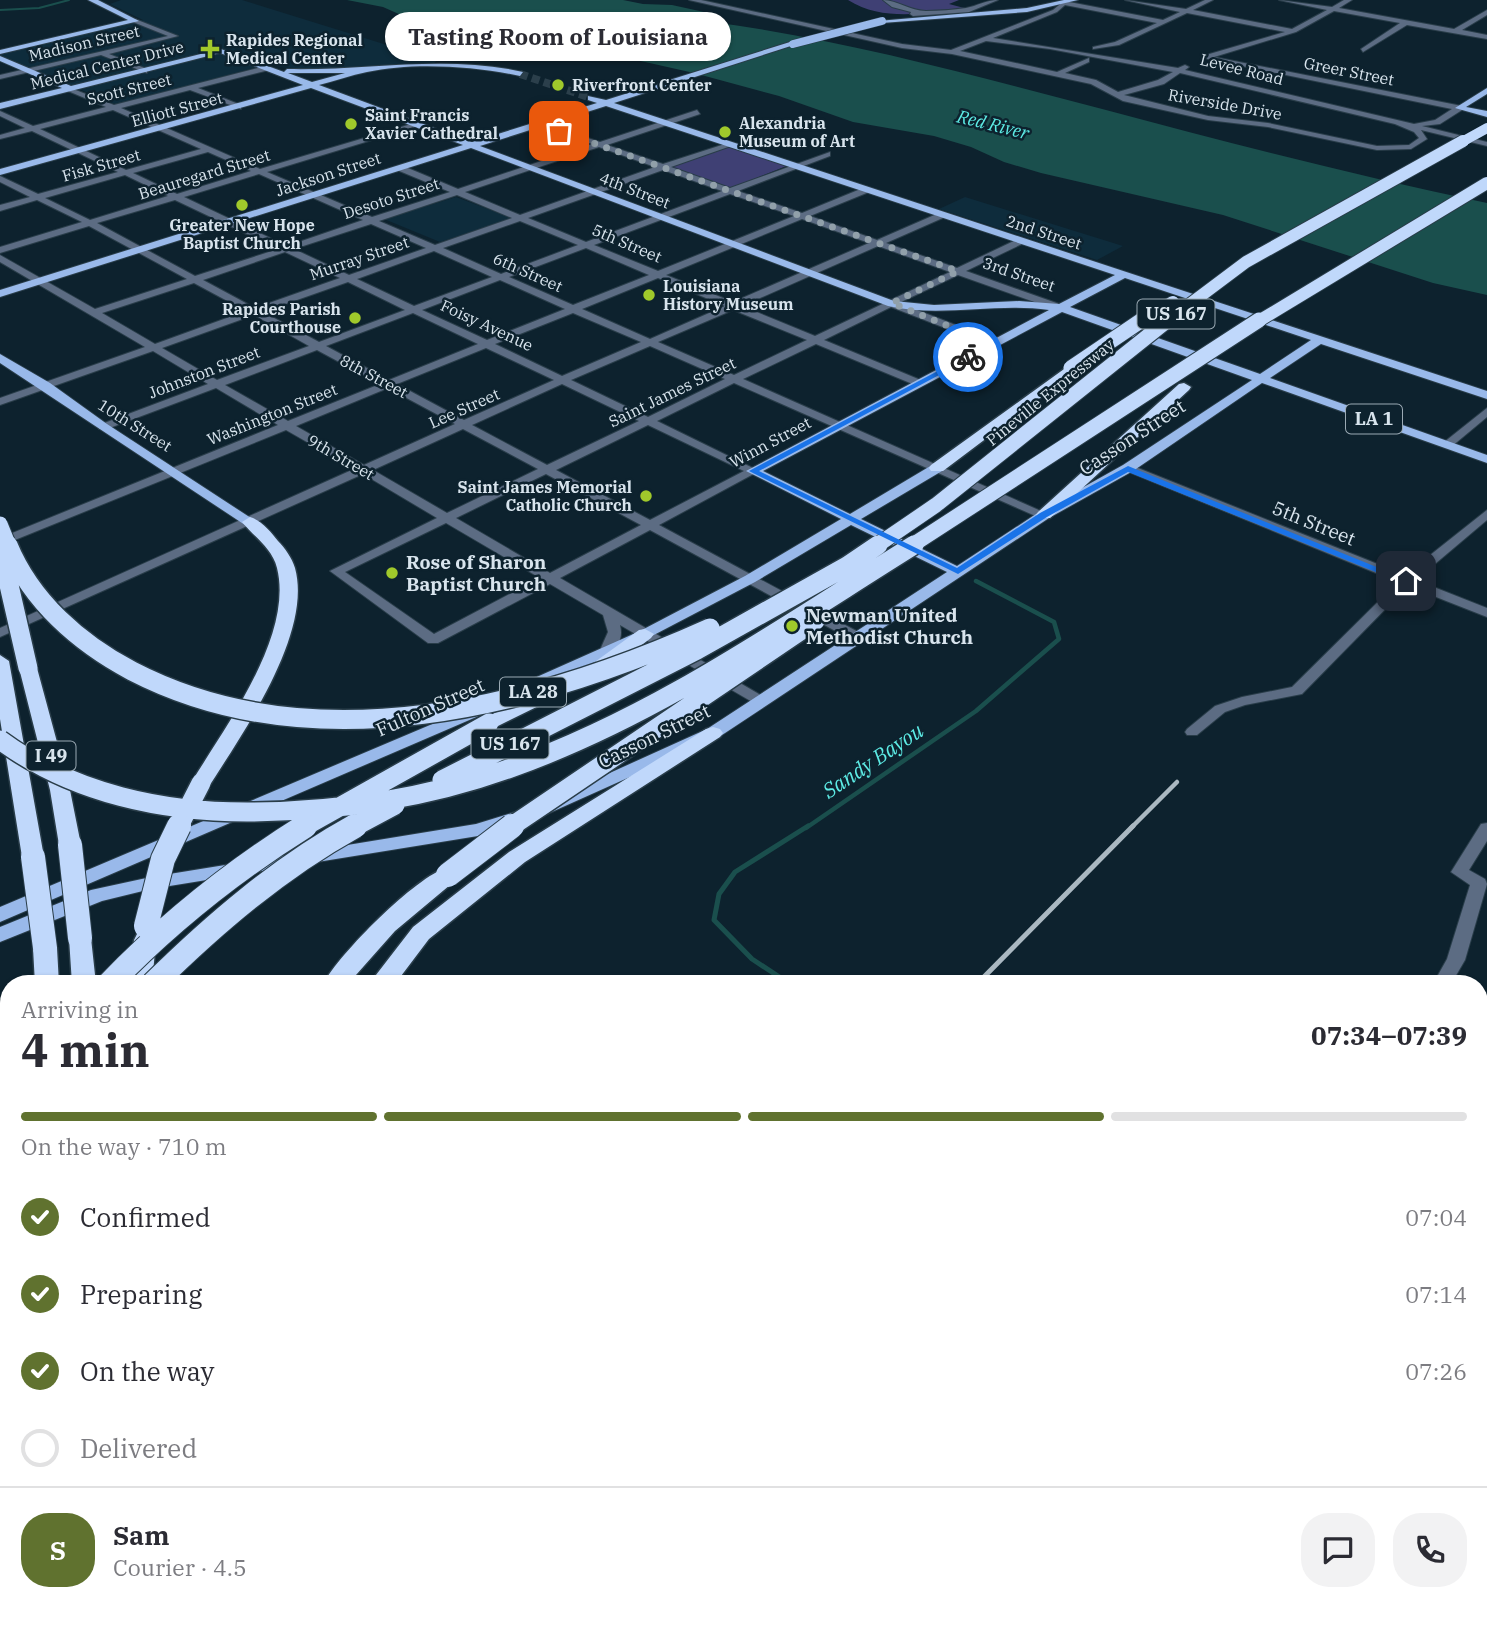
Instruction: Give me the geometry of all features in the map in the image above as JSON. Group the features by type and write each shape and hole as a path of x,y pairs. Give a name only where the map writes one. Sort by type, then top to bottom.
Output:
{"highway":[{"name":"Pineville Expressway","path":"889,535 936,505 1085,388 1131,348 1246,262 1487,128"},
{"name":"US 167","path":"342,975 354,958 402,909 496,835 769,655 936,533 1268,314 1487,183"},
{"path":"937,468 1129,328 1246,262"},
{"path":"1044,515 1268,314"},
{"path":"141,975 146,926 163,859 201,783 266,671 287,612 290,597 285,568 268,537 250,522"},
{"name":"LA 28","path":"0,524 19,568 34,590 83,640 118,666 188,696 217,705 290,715 340,718 428,714 468,708 591,675 670,647 889,535"},
{"path":"0,740 35,762 85,785 170,807 239,812 323,809 395,800 433,792 513,768 581,739 648,705 936,533"},
{"name":"US 167","path":"162,975 275,876 333,838 790,600 847,566 889,535"},
{"name":"I 49","path":"0,543 28,668 60,790 70,845 83,975"},
{"path":"116,975 136,953 185,910 304,826 489,723 605,665 645,634"},
{"name":"I 49","path":"2,667 33,857 46,975"},
{"path":"388,975 421,933 517,857 713,733"}],"main road":[{"name":"Jackson Street","path":"0,294 831,32 881,21 1008,11 1074,0"},
{"path":"95,2 135,21"},
{"path":"0,52 135,21"},
{"name":"Medical Center Drive","path":"0,106 221,51 266,68"},
{"name":"6th Street","path":"0,58 71,89"},
{"name":"Elliott Street","path":"266,68 301,72 473,65 520,74"},
{"name":"4th Street","path":"266,68 892,303"},
{"name":"Elliott Street","path":"0,172 361,71"},
{"path":"1459,108 1487,90"},
{"name":"2nd Street","path":"591,98 1487,396"},
{"name":"Greer Street","path":"1459,108 1487,114"},
{"name":"Winn Street","path":"753,471 1123,275"},
{"path":"892,303 922,309 1026,303 1061,308"},
{"name":"3rd Street","path":"1061,308 1487,459"},
{"name":"Casson Street","path":"0,935 98,895 151,883 478,830 554,806 713,733 759,700 1044,515 1128,468 1319,340"},
{"name":"10th Street","path":"0,358 250,522"},
{"name":"Fulton Street","path":"0,915 434,729 645,634 750,579 937,468"},
{"name":"Foisy Avenue","path":"753,471 958,572"}],"street":[{"path":"692,0 741,10 739,1"},
{"path":"886,0 901,9 917,13 969,10 995,0"},
{"path":"1128,0 1294,31"},
{"path":"1057,47 1109,47 1210,0"},
{"path":"1282,0 1487,37"},
{"path":"1116,96 1161,82 1205,57 1294,31 1349,0"},
{"path":"952,52 1030,21 1064,3 1165,22"},
{"name":"Riverside Drive","path":"741,10 902,46 952,52 1093,82 1116,96 1208,118 1268,125 1363,147 1411,147 1423,139 1417,130 1398,123"},
{"path":"1008,11 1014,17 1030,21"},
{"path":"1457,31 1487,12"},
{"name":"Madison Street","path":"0,77 175,36 135,21"},
{"path":"1363,50 1406,22"},
{"name":"Levee Road","path":"986,39 1057,47 1182,69 1487,144"},
{"path":"88,48 144,71"},
{"name":"Greer Street","path":"1205,57 1459,108"},
{"path":"1058,74 1086,60"},
{"name":"Scott Street","path":"0,137 266,68"},
{"path":"191,88 238,107"},
{"name":"6th Street","path":"71,89 1044,515"},
{"path":"1398,123 1437,122 1459,108"},
{"name":"Foisy Avenue","path":"0,113 753,471"},
{"name":"Desoto Street","path":"94,313 697,113"},
{"name":"3rd Street","path":"539,123 1061,308"},
{"name":"Beauregard Street","path":"0,250 415,124"},
{"name":"Murray Street","path":"0,402 728,144"},
{"name":"Fisk Street","path":"0,208 209,149"},
{"path":"413,309 827,154"},
{"name":"5th Street","path":"400,168 919,383"},
{"name":"8th Street","path":"0,179 90,223 857,636"},
{"name":"Washington Street","path":"0,543 866,190"},
{"name":"Lee Street","path":"0,633 563,380 942,215"},
{"name":"Saint James Street","path":"433,639 336,571 1021,241"},
{"name":"9th Street","path":"0,258 759,700"},
{"name":"4th Street","path":"892,303 993,344"},
{"name":"Johnston Street","path":"103,427 413,309"},
{"path":"1447,445 1487,411"},
{"name":"5th Street","path":"1128,468 1487,612"},
{"name":"Winn Street","path":"433,639 753,471"},
{"path":"1192,732 1220,709 1242,701 1297,691 1406,581 1487,514"},
{"path":"607,650 616,640 614,623 609,613"},
{"path":"1447,975 1456,960 1483,885 1459,872 1487,828"}],"shaded area":[{"name":"Rapides Regional Medical Center","path":"121,0 242,0 416,54 441,57 433,64 318,70 269,64 117,105 0,56 143,20 110,4"},
{"path":"848,0 959,0 949,4 968,9 891,14 877,12"},
{"path":"728,145 789,165 731,188 669,166"},
{"path":"456,197 512,218 440,242 384,219"},
{"path":"965,197 1123,246 1097,260 939,209"}],"water":[{"name":"Red River","path":"347,0 623,0 672,5 704,12 704,19 713,22 911,60 1296,159 1487,203 1487,295 1433,283 1223,215 1041,173 934,136 853,122 779,96 694,73 623,57 461,32 410,19 383,7"}],"waterway":[{"path":"0,10 39,8 69,0"},
{"name":"Sandy Bayou","path":"806,828 976,711 1059,639 1054,622 976,581"},
{"name":"Sandy Bayou","path":"776,975 752,959 714,920 719,894 735,872 808,826"}],"tunnel":[{"path":"520,74 591,98"}],"railway":[{"path":"1133,826 1177,782"},
{"path":"986,975 1133,826"}],"way so far":[{"path":"559,131 958,271 892,303 993,344 968,357"}],"place":[{"name":"Rapides Regional Medical Center","path":"210,49"},
{"name":"Riverfront Center","path":"558,85"},
{"name":"Saint Francis Xavier Cathedral","path":"351,124"},
{"name":"Tasting Room of Louisiana","path":"559,131"},
{"name":"Alexandria Museum of Art","path":"725,132"},
{"name":"Greater New Hope Baptist Church","path":"242,205"},
{"name":"Louisiana History Museum","path":"649,295"},
{"name":"Rapides Parish Courthouse","path":"355,318"},
{"name":"Saint James Memorial Catholic Church","path":"646,496"},
{"name":"Rose of Sharon Baptist Church","path":"392,573"},
{"name":"Newman United Methodist Church","path":"792,626"}],"route":[{"path":"968,357 753,471 958,572 1044,515 1128,468 1406,581"}]}
